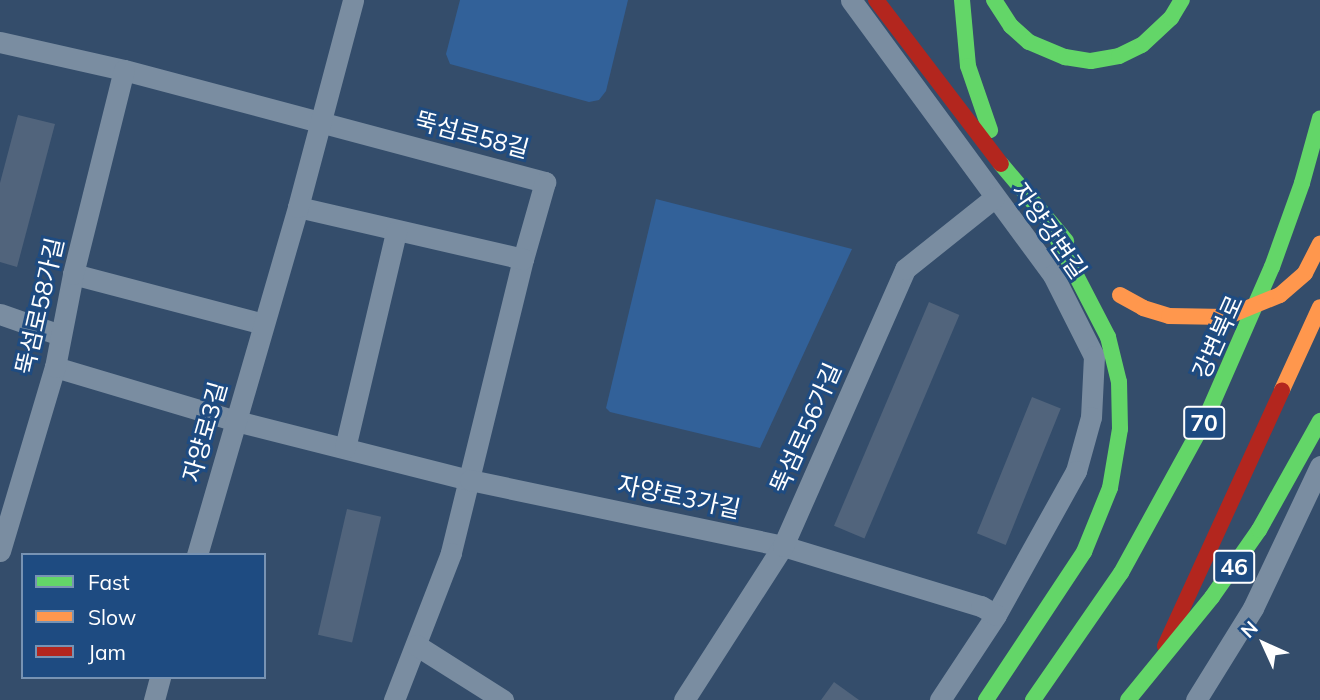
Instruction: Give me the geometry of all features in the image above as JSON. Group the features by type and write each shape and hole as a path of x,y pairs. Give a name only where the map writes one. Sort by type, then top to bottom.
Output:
{"highway":[{"path":"876,0 984,144 1013,175 1049,223 1093,268"},
{"path":"961,0 963,40 974,89 992,135 1013,175"},
{"path":"994,0 1003,17 1029,42 1065,57 1091,61 1119,56 1142,46 1171,18 1182,0"},
{"name":"강변북로","path":"1033,700 1121,573 1205,420 1272,267 1302,183 1320,118"},
{"path":"986,700 1084,552 1110,488 1120,429 1119,382 1108,337 1049,223"},
{"path":"1115,291 1143,309 1169,316 1226,317 1252,309 1280,295 1305,273 1320,244"},
{"path":"1139,700 1320,307"},
{"path":"1225,514 1320,338"},
{"name":"46","path":"1128,700 1212,597 1259,530 1320,421"}],"street":[{"name":"자양로3길","path":"198,553 298,207 353,0"},
{"name":"자양강변길","path":"851,0 1053,275 1094,355 1091,417 1076,471 996,615 940,700"},
{"name":"뚝섬로58길","path":"0,42 124,70 545,182 523,258 452,553 394,700"},
{"name":"뚝섬로58가길","path":"0,551 55,367 73,274 124,70"},
{"name":"뚝섬로56가길","path":"684,700 783,546 905,269 994,198"},
{"path":"298,207 396,232 523,258"},
{"path":"345,448 396,232"},
{"path":"73,274 263,324"},
{"path":"0,314 60,335"},
{"name":"자양로3가길","path":"55,367 236,421 470,480 783,546 981,606 996,615"},
{"path":"1196,700 1253,608 1320,466"},
{"path":"416,645 503,700"},
{"path":"154,700 159,679"}],"shaded area":[{"path":"460,0 628,0 606,91 599,100 589,102 450,64 446,54"},
{"path":"656,199 852,249 760,448 610,412 606,408"}],"building":[{"path":"18,115 55,124 17,267 0,262 0,183"},
{"path":"929,302 959,315 864,539 834,526"},
{"path":"1032,397 1061,409 1006,545 977,533"},
{"path":"347,509 381,517 352,643 318,635"},
{"path":"834,682 859,700 821,700"}],"traffic: fast":[{"path":"962,0 968,66 990,130"},
{"path":"994,0 1011,26 1029,42 1065,57 1091,61 1119,56 1142,45 1171,18 1182,0"},
{"path":"1033,700 1121,573 1205,420 1272,267 1302,183 1320,118"},
{"path":"1001,164 1066,241"},
{"path":"986,700 1084,552 1110,488 1120,429 1119,382 1108,337 1049,223"},
{"path":"1128,700 1212,597 1259,530 1320,421"}],"traffic: slow":[{"path":"1120,295 1143,308 1169,316 1226,317 1280,295 1305,273 1320,244"},
{"path":"1282,390 1320,307"}],"traffic: jam":[{"path":"876,0 1001,164"},
{"path":"1165,646 1282,390"}]}
